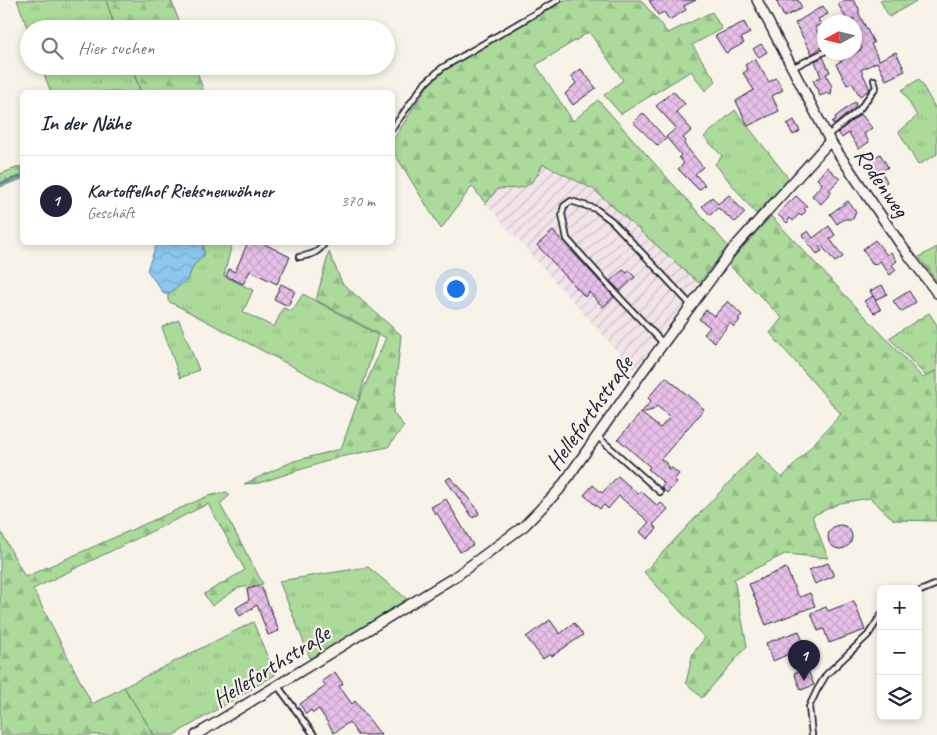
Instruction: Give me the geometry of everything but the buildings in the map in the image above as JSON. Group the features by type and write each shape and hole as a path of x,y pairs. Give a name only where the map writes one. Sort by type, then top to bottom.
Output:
{"street":[{"path":"757,0 828,138"},
{"name":"Rodenweg","path":"828,138 901,245 937,293"},
{"name":"Helleforthstraße","path":"196,735 456,576 524,526 559,490 663,343 734,249 828,138"}],"lane":[{"path":"395,125 424,84 442,68 558,0"},
{"path":"792,68 817,56"},
{"path":"828,138 860,110 876,87 874,80"},
{"path":"663,343 567,239 562,214 564,206 571,201 582,203 596,209 612,220 691,305"},
{"path":"299,257 312,255 323,245"},
{"path":"597,436 660,492"},
{"path":"922,590 937,584"},
{"path":"812,735 809,707 817,690 826,675 868,634 877,621"},
{"path":"277,685 314,735"}],"shaded area":[{"path":"542,163 593,189 699,283 634,370 486,204 497,189 526,187 536,179"}],"green space":[{"path":"17,0 106,0 113,20 24,20"},
{"path":"106,0 171,0 179,20 113,20"},
{"path":"564,0 641,0 668,33 712,12 722,29 692,45 716,81 705,91 691,71 621,114 604,95 623,80 589,32 536,65 573,121 598,100 728,246 699,283 593,189 543,164 530,184 521,188 497,189 486,204 472,186 441,229 395,154 395,137 427,87 443,70"},
{"path":"880,0 918,0 889,17"},
{"path":"44,75 134,75 140,90 50,90"},
{"path":"134,75 198,75 203,90 140,90"},
{"path":"919,79 937,111 937,154 918,165 899,132 917,116 902,90"},
{"path":"735,110 789,179 756,214 715,164 722,156 704,137"},
{"path":"20,167 20,180 0,187 0,174"},
{"path":"771,216 923,378 937,370 937,521 894,520 870,498 840,503 812,516 828,558 785,554 734,579 747,646 702,698 686,683 693,653 705,638 644,572 757,453 782,478 841,414 770,333 782,318 728,264"},
{"path":"203,245 232,245 224,276 253,290 243,312 274,327 283,308 292,311 303,294 378,335 358,401 168,301 168,294 187,280 194,265 204,256"},
{"path":"937,247 937,282 919,257"},
{"path":"329,252 342,283 401,335 393,413 404,426 388,447 340,457 259,483 244,484 294,461 341,449 356,406 386,338 316,300"},
{"path":"929,313 937,325 937,370 926,376 889,338"},
{"path":"179,320 199,370 180,378 162,327"},
{"path":"227,492 230,495 220,504 263,584 238,588 212,606 204,594 245,570 208,504 33,589 92,704 124,687 154,735 0,735 0,530 25,577 208,496"},
{"path":"368,567 407,599 311,660 279,581"},
{"path":"253,622 275,675 174,735 154,735 124,687"}],"water":[{"path":"157,245 203,245 205,253 194,265 187,280 168,294 164,294 147,270"}],"waterway":[{"path":"0,184 20,177"}],"place":[{"name":"Kartoffelhof Rieksneuwöhner","path":"804,681"}]}
